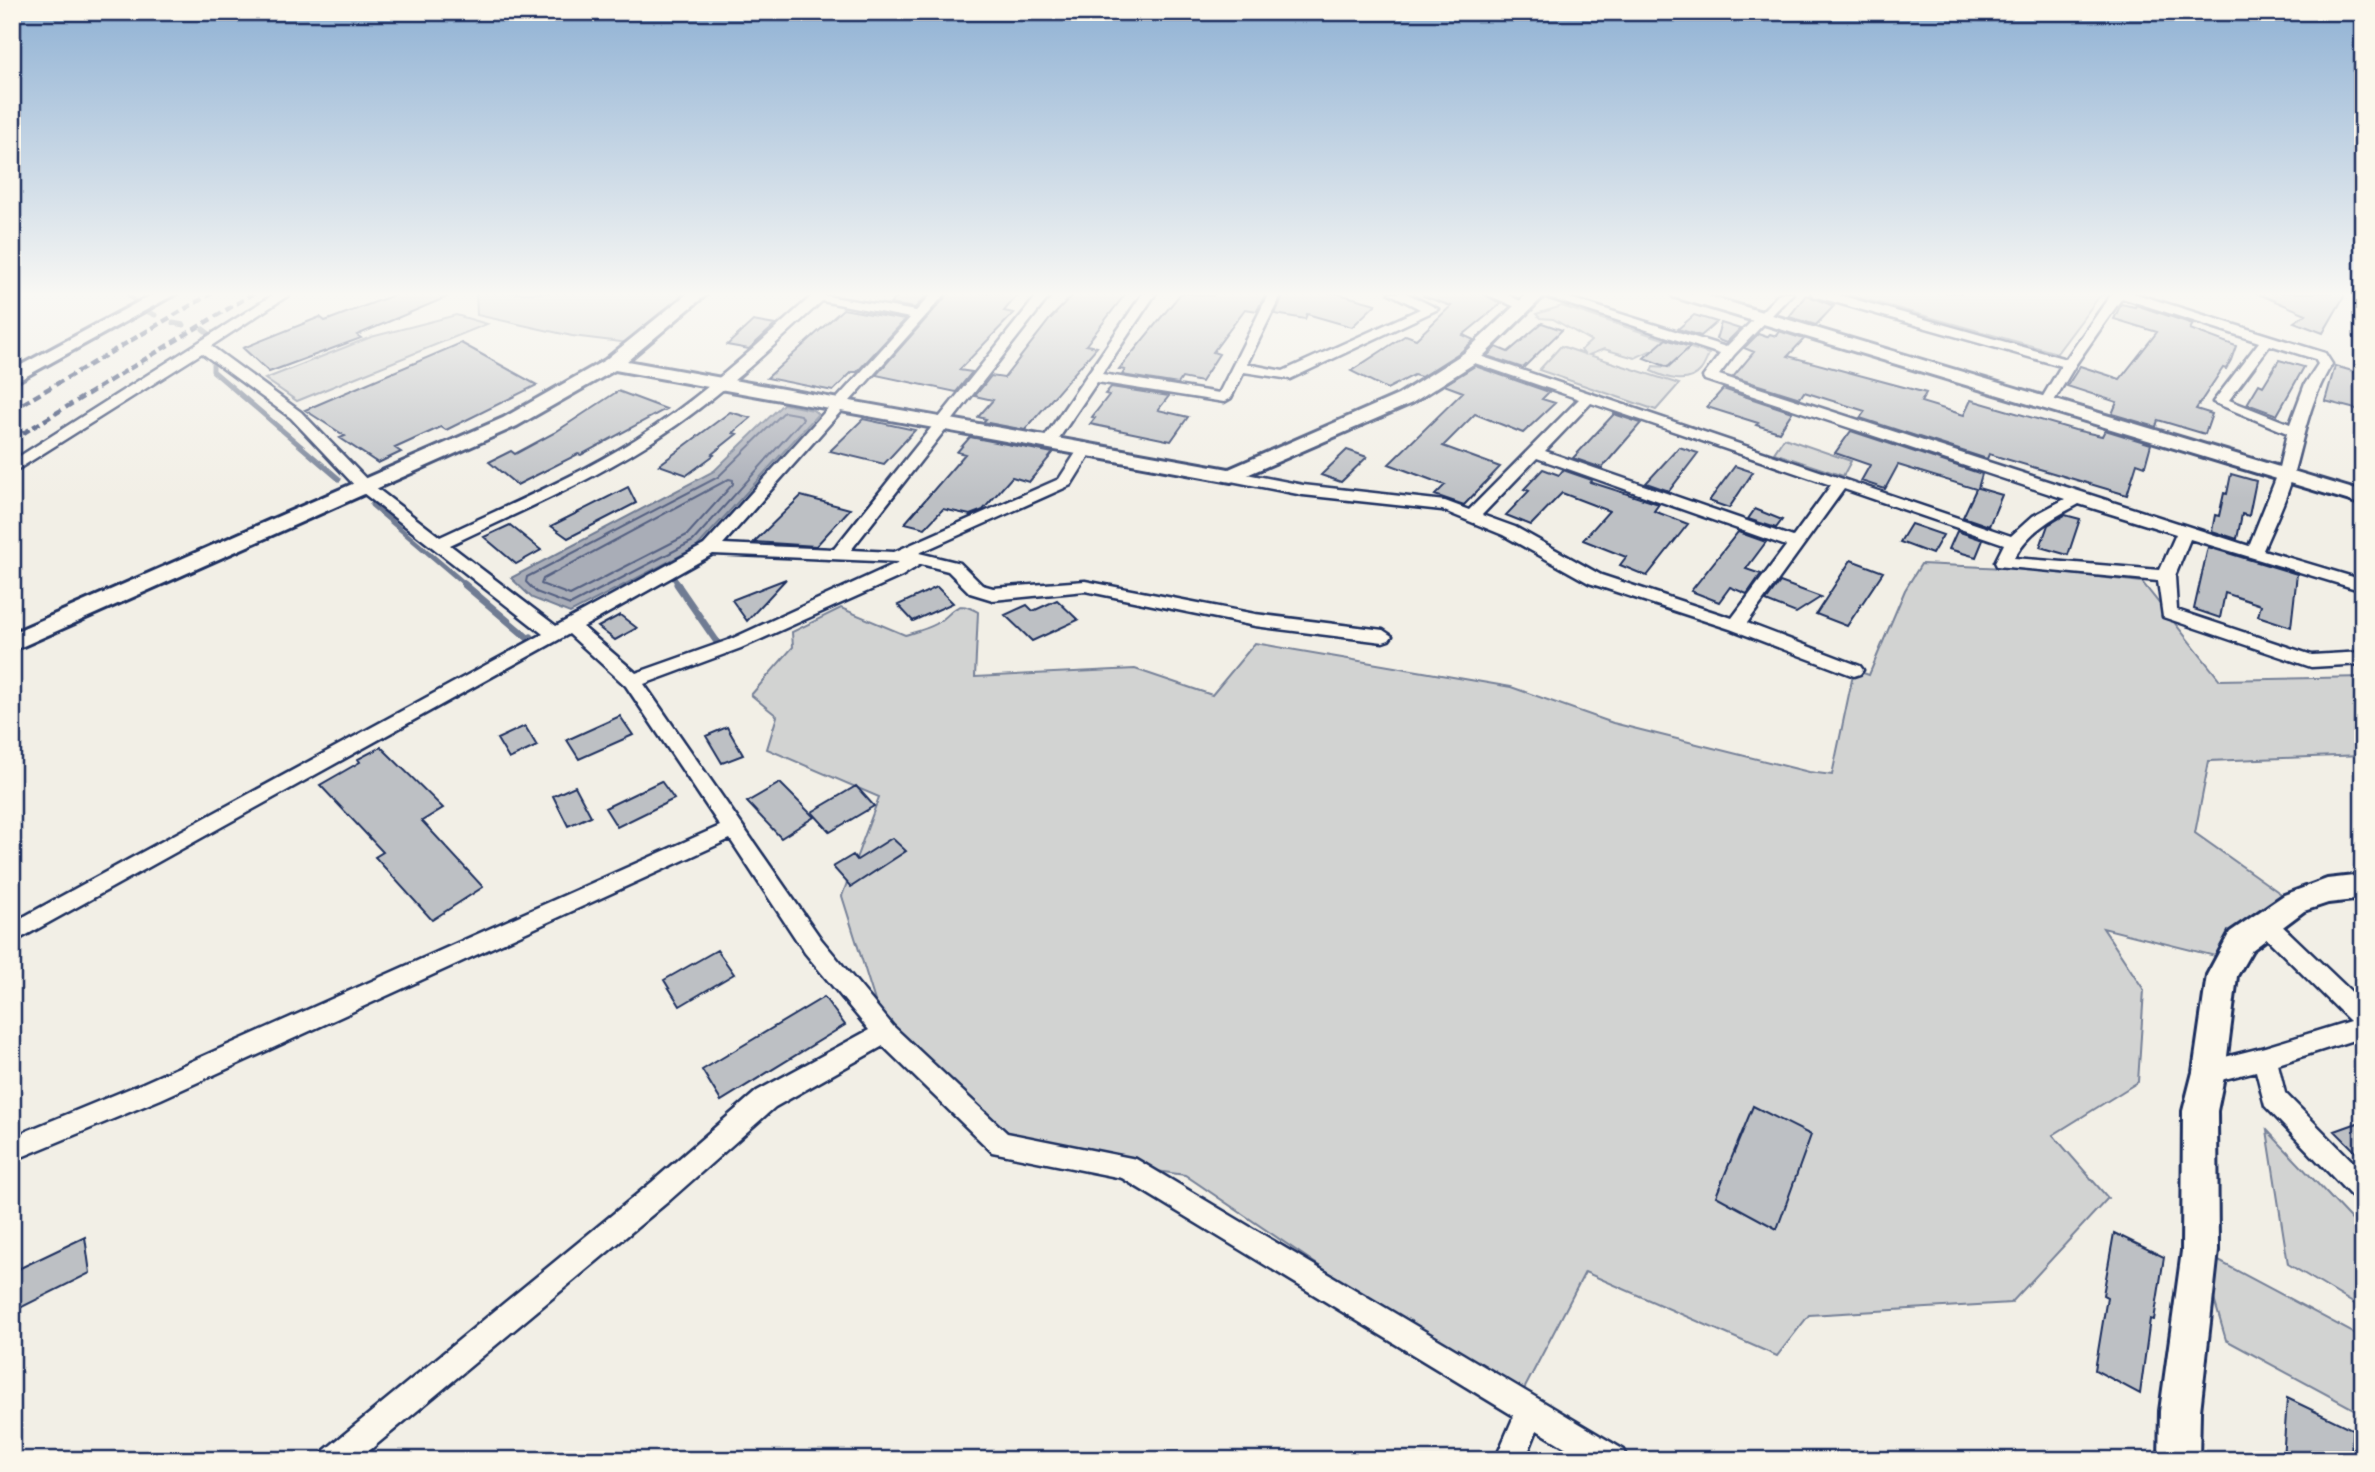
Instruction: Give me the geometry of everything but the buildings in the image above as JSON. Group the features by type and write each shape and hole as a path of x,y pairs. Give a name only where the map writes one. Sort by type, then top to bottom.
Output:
{"street":[{"path":"12,378 42,362"},
{"path":"12,468 180,362"},
{"path":"223,362 296,415 364,486 438,544 633,681 813,946 885,1032 1001,1144 1127,1167 1614,1460"},
{"path":"12,643 510,422 615,362"},
{"path":"438,544 593,469 664,427 724,384 748,362"},
{"path":"12,933 710,549 877,362"},
{"path":"837,556 992,362"},
{"path":"1050,441 1104,362"},
{"path":"1094,377 1224,398 1243,362"},
{"path":"1241,367 1285,376 1316,362"},
{"path":"1231,476 1405,399 1464,362"},
{"path":"1484,362 2014,542"},
{"path":"1722,362 1710,377 2078,498 2363,586"},
{"path":"1908,362 2363,499"},
{"path":"2046,403 2069,364 2061,362"},
{"path":"2251,362 2220,402 2295,431"},
{"path":"2254,553 2285,476 2295,431 2312,384 2325,364 2324,362"},
{"path":"612,364 1050,441 1303,490 1445,506 1509,531 1580,572 1736,625 1854,670"},
{"path":"1472,516 1537,453 1588,398"},
{"path":"896,556 1065,482 1086,448"},
{"path":"1537,453 1795,544"},
{"path":"1736,625 1841,483"},
{"path":"2078,498 2039,519 2014,542 2003,562 2166,576"},
{"path":"2185,532 2166,576 2169,613 2311,661 2363,658"},
{"path":"710,549 933,559 954,567 976,589 993,594 1084,586 1255,620 1383,636"},
{"path":"633,681 736,644 896,572 918,558"},
{"path":"12,1149 152,1091 733,829"},
{"path":"2179,1460 2180,1411 2200,1251 2200,1111 2209,1072 2222,975 2241,941 2294,903 2327,891 2363,887"},
{"path":"2266,924 2363,1018"},
{"path":"2209,1072 2265,1058 2363,1027"},
{"path":"335,1460 661,1191 766,1099 885,1032"},
{"path":"2265,1058 2274,1098 2363,1190"},
{"path":"1510,1460 1532,1409"}],"shaded area":[{"path":"309,362 394,362 297,401 265,379"},
{"path":"1547,362 1610,362 1679,384 1656,410 1539,370"},
{"path":"1665,362 1705,362 1701,370 1690,378 1670,378 1651,371 1653,366 1668,367"},
{"path":"1784,438 1851,461 1843,476 1774,453"},
{"path":"1921,564 2026,569 2142,582 2220,680 2363,677 2363,755 2209,761 2195,833 2294,903 2231,960 2103,928 2144,990 2138,1082 2053,1135 2108,1198 2011,1303 1809,1315 1777,1356 1585,1272 1518,1401 1185,1175 1127,1167 1013,1136 885,1033 842,896 879,797 767,749 777,716 751,695 793,647 792,632 841,608 905,635 932,626 959,606 964,606 978,612 975,677 1135,669 1212,695 1255,643 1511,687 1613,723 1809,772 1832,775 1854,670 1869,675 1905,590"},
{"path":"2267,1130 2363,1232 2363,1309 2288,1264"},
{"path":"2200,1251 2363,1338 2363,1414 2226,1340"}],"water":[{"path":"783,404 813,410 818,414 697,547 570,613 532,598 511,578 714,471"}],"waterway":[{"path":"213,364 213,371 339,479"},
{"path":"372,505 466,585"},
{"path":"673,577 679,585"},
{"path":"464,584 529,639 531,637"},
{"path":"677,584 717,642"}],"railway":[{"path":"12,410 95,362"},
{"path":"12,440 141,362"}]}
